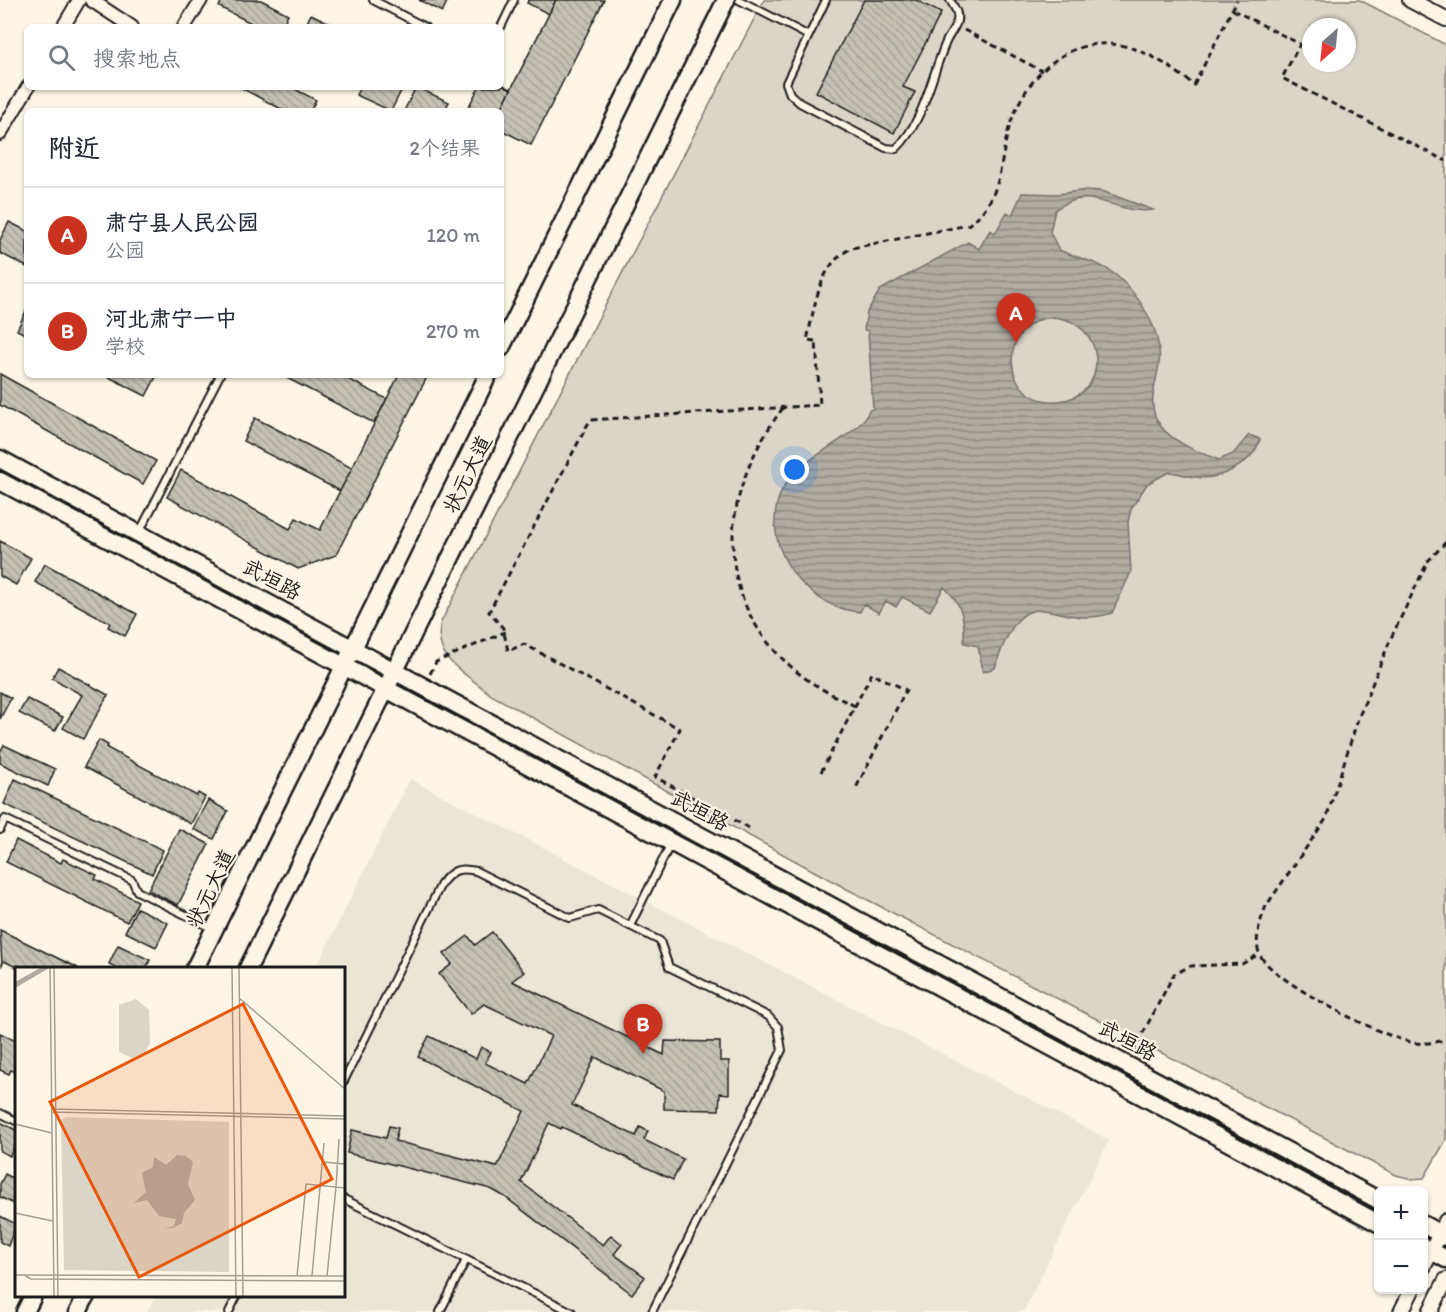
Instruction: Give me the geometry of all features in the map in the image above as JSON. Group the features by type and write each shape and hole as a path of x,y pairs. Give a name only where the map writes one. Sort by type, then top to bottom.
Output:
{"main road":[{"path":"504,342 673,0"},
{"name":"状元大道","path":"249,967 726,0"},
{"name":"状元大道","path":"196,967 487,378"},
{"name":"武垣路","path":"0,459 1374,1198"},
{"name":"武垣路","path":"0,481 1374,1221"},
{"path":"1428,1226 1444,1230"},
{"path":"25,1312 32,1297"},
{"path":"78,1312 86,1297"}],"street":[{"path":"65,24 79,0"},
{"path":"91,0 127,24"},
{"path":"186,24 201,0"},
{"path":"1410,0 1446,19"},
{"path":"1,129 26,90"},
{"path":"1431,1256 1444,1230"},
{"path":"1430,1312 1446,1280"},
{"path":"1401,1312 1410,1294"}],"lane":[{"path":"374,0 419,24"},
{"path":"502,24 514,0"},
{"path":"739,0 807,35"},
{"path":"826,0 786,82 790,94 800,103 886,148 896,149 903,142 930,90 946,42 955,25 957,12 950,0"},
{"path":"139,533 218,378"},
{"path":"0,830 5,819 132,880 137,891 214,929"},
{"path":"630,926 671,842"},
{"path":"345,1079 441,884 451,871 462,868 476,871 570,918 598,910 660,941 669,967 768,1016 782,1035 782,1050 652,1312"},
{"path":"0,1113 15,1120"},
{"path":"345,1200 572,1312"},
{"path":"440,1312 466,1260"},
{"path":"229,1312 236,1297"}],"path":[{"path":"749,828 655,777 680,729 524,644 508,651 505,632 497,618 489,612 590,420 820,405 816,341 807,340 822,280 840,254 852,248 968,225 980,216 999,183 1009,128 1021,97 1042,71 1065,53 1101,43 1127,47 1150,56 1194,85 1238,0"},
{"path":"1233,10 1300,44 1282,78 1446,161"},
{"path":"955,25 1042,71"},
{"path":"784,407 758,451 737,503 732,525 735,577 740,597 773,647 803,676 855,706"},
{"path":"1446,542 1428,561 1391,638 1358,719 1326,819 1266,906 1260,921 1259,954 1274,971 1368,1026 1414,1043 1436,1043 1446,1039"},
{"path":"423,686 436,662 505,632"},
{"path":"821,772 872,673 906,690 855,790"},
{"path":"1126,1065 1174,974 1191,966 1242,964 1259,954"}],"shaded area":[{"path":"764,0 1360,0 1446,45 1446,1140 1424,1178 1412,1179 1396,1175 847,889 491,695 446,656 439,635 441,622"},
{"path":"1086,190 1102,191 1153,210 1139,211 1092,199 1080,199 1068,202 1055,210 1050,232 1059,250 1096,264 1117,276 1134,294 1148,316 1154,327 1159,352 1153,405 1160,426 1174,439 1219,460 1233,454 1249,435 1260,439 1251,456 1235,469 1225,473 1205,478 1169,472 1147,484 1131,509 1128,522 1131,572 1112,613 1091,617 1043,610 1031,611 1018,620 1007,637 995,668 983,672 978,646 964,643 964,626 959,606 944,587 930,611 902,597 896,607 886,601 879,613 864,604 860,612 839,608 820,598 803,584 789,567 780,547 775,526 777,505 785,485 793,474 844,437 864,419 869,410 873,409 868,331 864,330 867,312 880,290 968,242 979,249 990,230 995,233 1007,212 1012,215 1022,193 1058,194","holes":["1051,317 1070,321 1084,331 1093,344 1096,359 1094,374 1087,387 1075,397 1057,401 1039,399 1025,391 1016,378 1012,364 1014,348 1021,334 1033,323"]},
{"path":"410,779 1109,1140 1023,1312 147,1312 154,1297 345,1297 345,967 316,967"}],"building":[{"path":"222,0 261,0 288,14 283,24 253,24 219,7"},
{"path":"419,0 448,0 442,12"},
{"path":"529,0 556,0 549,14 527,3"},
{"path":"556,0 604,0 531,145 504,132 504,108 502,108"},
{"path":"864,0 916,0 941,13 903,87 915,92 894,133 816,92"},
{"path":"311,14 331,24 306,24"},
{"path":"504,86 511,89 502,108 468,108 477,90 504,90"},
{"path":"245,90 297,90 316,100 312,108 279,108"},
{"path":"358,90 402,90 392,108 384,108 356,95"},
{"path":"414,90 423,90 449,102 446,108 406,108"},
{"path":"9,222 24,230 24,265 0,253 0,240"},
{"path":"24,315 24,334 17,330"},
{"path":"0,374 156,461 143,484 0,405"},
{"path":"111,378 155,378 146,396"},
{"path":"287,378 346,378 387,399 374,423"},
{"path":"397,378 426,378 336,555 298,569 167,497 181,470 290,529 296,518 320,530"},
{"path":"255,418 352,468 340,491 243,441"},
{"path":"0,541 31,558 16,585 0,576"},
{"path":"45,564 137,614 125,636 108,627 110,623 35,582"},
{"path":"58,667 108,695 83,739 63,728 82,695 52,678"},
{"path":"0,692 11,698 0,719"},
{"path":"27,699 63,717 55,731 19,713"},
{"path":"99,740 108,745 107,748 197,796 198,793 205,797 191,824 84,767"},
{"path":"4,745 55,769 48,786 0,763 0,752"},
{"path":"15,779 163,850 152,874 4,804"},
{"path":"208,800 228,811 214,839 193,829"},
{"path":"179,829 209,844 178,905 148,890"},
{"path":"16,840 61,863 63,859 97,875 95,879 138,901 127,922 6,862"},
{"path":"137,908 168,923 156,947 125,932"},
{"path":"0,930 76,967 16,967 4,961 2,965"},
{"path":"492,932 524,972 512,981 664,1055 665,1041 720,1042 720,1061 729,1061 729,1094 720,1093 719,1110 664,1109 664,1091 595,1057 572,1105 636,1136 640,1127 648,1131 644,1140 683,1159 673,1180 549,1123 521,1182 603,1245 611,1235 622,1244 614,1254 645,1277 632,1294 505,1197 491,1189 347,1153 352,1130 386,1138 389,1126 398,1128 395,1141 497,1167 524,1111 418,1057 429,1036 476,1059 481,1047 491,1052 485,1063 528,1084 551,1036 484,1004 471,1014 439,974 452,964 444,954 468,936 475,945"},
{"path":"118,945 150,960 146,967 116,967 109,964"},
{"path":"0,1033 15,1040 15,1072 11,1070 9,1074 0,1070"},
{"path":"0,1122 15,1130 15,1144 10,1156 0,1151"},
{"path":"5,1174 15,1179 15,1204 0,1197 0,1184"},
{"path":"0,1216 15,1224 15,1227 8,1246 0,1242"}],"place":[{"name":"肃宁县人民公园","path":"1016,343"},
{"name":"河北肃宁一中","path":"643,1054"}]}
